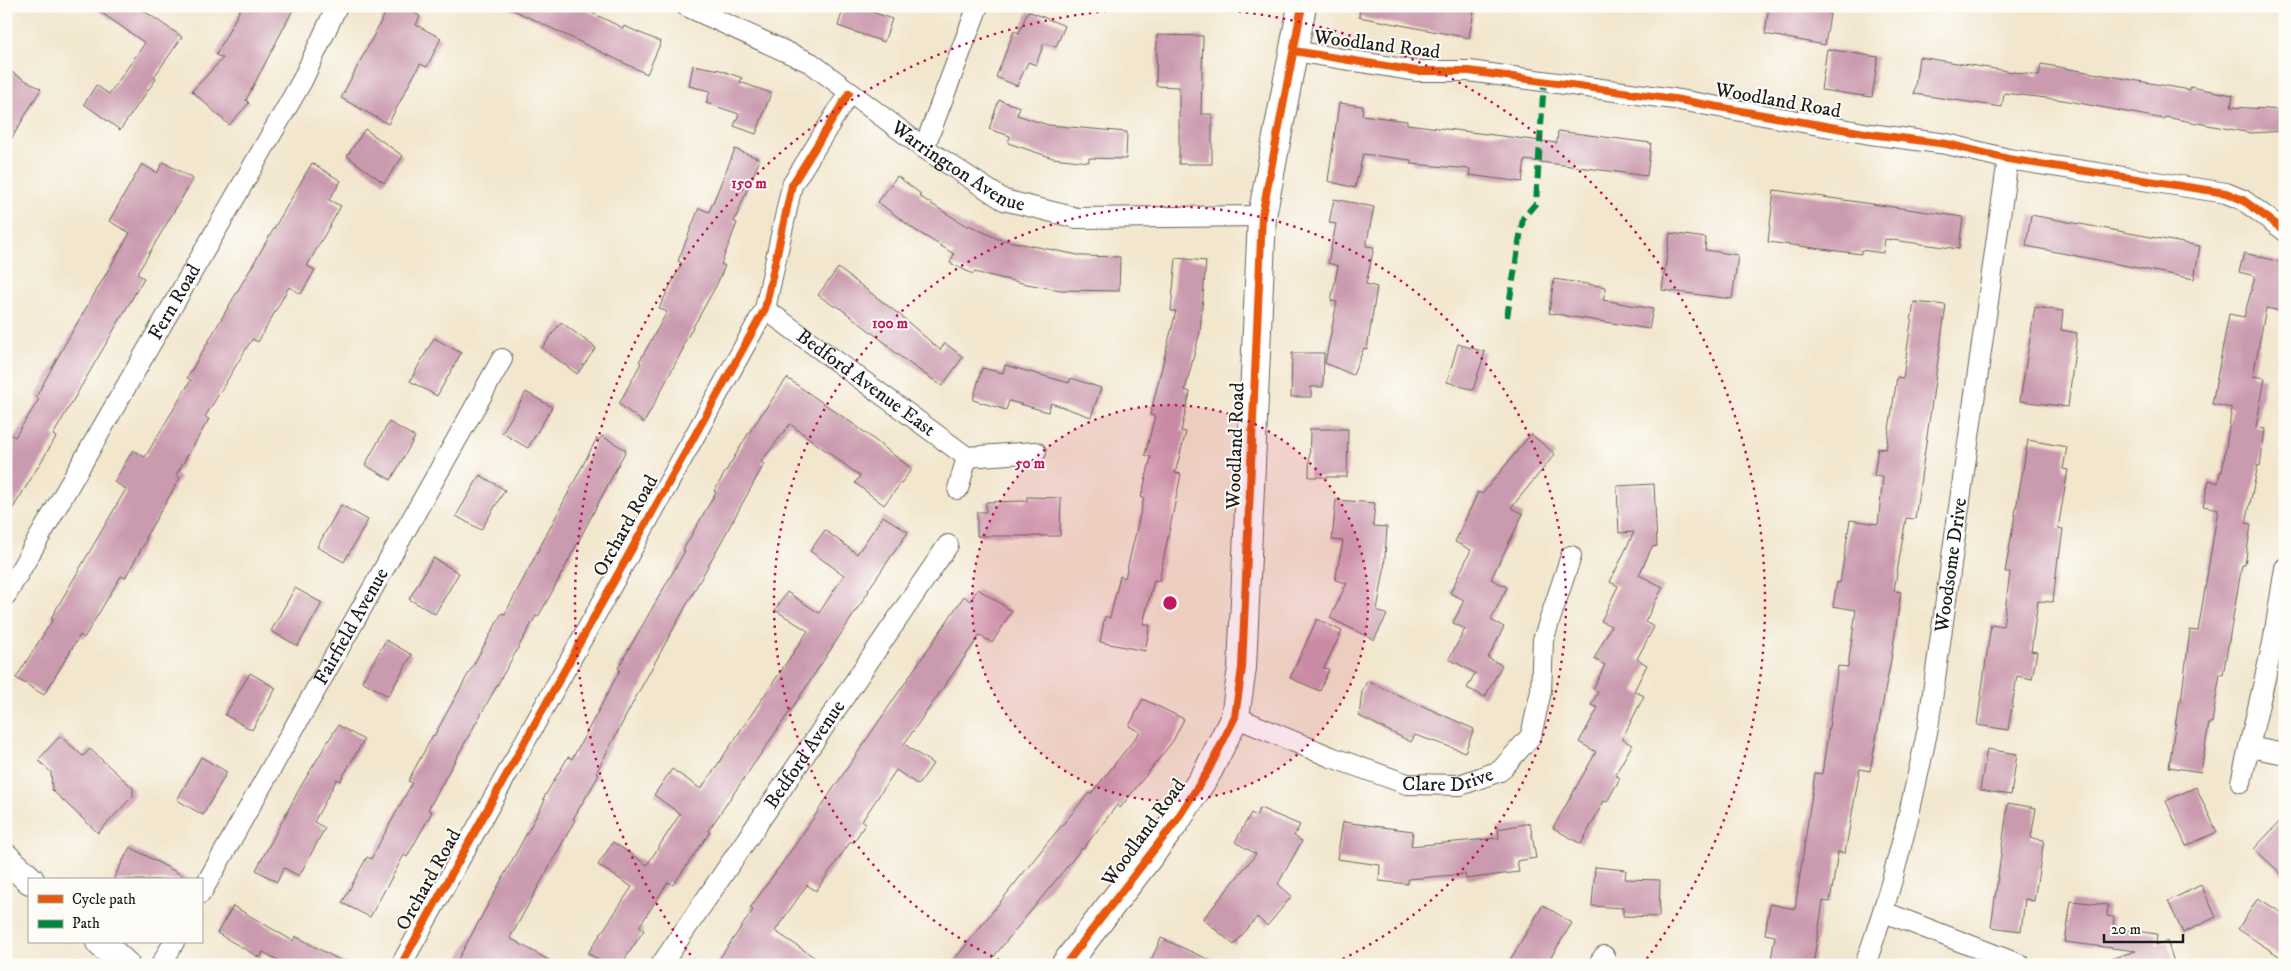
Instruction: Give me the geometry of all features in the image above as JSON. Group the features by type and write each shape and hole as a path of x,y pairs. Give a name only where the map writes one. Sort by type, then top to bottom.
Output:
{"street":[{"name":"Fern Road","path":"6,595 302,81 337,6"},
{"name":"Warrington Avenue","path":"686,6 811,64 924,148 961,174 1004,200 1077,218 1262,216"},
{"path":"924,148 978,6"},
{"path":"1294,51 1302,6"},
{"name":"Woodland Road","path":"1065,965 1176,821 1208,771 1235,717 1242,668 1262,216 1294,51 1416,71 1470,71 1674,99 1870,134 1947,144 2008,159 2226,193 2244,200 2285,231"},
{"name":"Orchard Road","path":"401,965 765,309 792,185 849,93"},
{"name":"Woodsome Drive","path":"1865,965 1884,912 1910,813 1928,728 2008,159"},
{"name":"Bedford Avenue East","path":"765,309 967,457"},
{"name":"Fairfield Avenue","path":"202,891 502,359"},
{"path":"958,489 967,457 1036,452"},
{"name":"Bedford Avenue","path":"661,965 948,545"},
{"name":"Clare Drive","path":"1235,717 1331,757 1407,784 1460,785 1500,771 1531,736 1542,691 1543,640 1571,556"},
{"path":"2241,782 2273,643 2285,568"},
{"path":"2248,747 2285,754"},
{"path":"6,858 28,878"},
{"path":"1884,912 2021,965"},
{"path":"102,944 125,965"},
{"path":"161,965 173,944"}],"building":[{"path":"92,6 137,6 182,37 154,77 156,79 120,130 84,104 96,85 109,94 145,43"},
{"path":"242,6 295,6 246,100 249,103 229,125 192,91 223,58 216,55"},
{"path":"389,6 401,6 420,16 416,25 441,38 427,67 420,64 388,124 341,98"},
{"path":"505,6 578,6 623,28 624,26 661,42 647,74"},
{"path":"844,6 856,6 892,19 884,42 838,26"},
{"path":"1360,6 1475,6 1469,38 1359,17"},
{"path":"1769,6 1819,6 1831,8 1825,45 1765,34"},
{"path":"1028,11 1065,26 1056,47 1044,43 1036,65 1028,62 1017,86 996,77 1014,31 1019,33"},
{"path":"1157,35 1203,36 1201,114 1212,114 1212,164 1179,164 1179,87 1156,86"},
{"path":"1827,49 1878,57 1872,97 1821,90"},
{"path":"1919,57 2039,76 2041,64 2190,90 2190,87 2233,95 2231,107 2285,110 2285,131 2251,133 2063,100 2004,93 2002,107 1914,94"},
{"path":"693,65 720,70 742,78 740,82 771,93 756,134 734,126 739,114 706,103 710,91 689,86"},
{"path":"6,69 41,89 6,148"},
{"path":"999,100 1020,107 1017,115 1048,125 1127,132 1126,159 1089,158 1089,162 1053,158 1008,143 1010,136 989,129"},
{"path":"1339,103 1363,106 1362,115 1407,121 1407,124 1557,143 1558,131 1651,143 1647,176 1525,160 1522,182 1469,175 1470,169 1411,164 1411,160 1363,154 1355,188 1328,181"},
{"path":"365,129 403,156 384,183 347,156"},
{"path":"735,149 760,159 734,222 737,223 721,264 725,266 644,423 619,404 641,363 639,362 667,312 659,308 682,263 678,261 699,208 709,212"},
{"path":"163,162 193,179 137,274 144,278 53,435 56,437 6,520 6,432 15,437 39,399 36,397 65,344 130,233 109,221 142,164 157,173"},
{"path":"312,163 341,181 329,200 341,206 307,266 315,270 301,294 289,287 258,342 252,339 205,417 209,419 176,475 180,478 145,538 147,539 125,578 121,576 84,638 80,635 44,695 16,678 53,619 51,618 126,489 114,482 133,450 145,457 191,380 187,378"},
{"path":"897,176 921,194 919,196 968,227 969,225 998,239 1083,256 1120,257 1119,291 1060,290 974,272 973,274 950,263 954,254 915,230 878,202"},
{"path":"1774,190 1963,217 1959,249 1885,239 1883,253 1861,250 1861,254 1768,242"},
{"path":"1334,199 1374,207 1366,246 1374,247 1366,284 1377,287 1367,349 1364,348 1353,375 1325,363 1337,302 1331,301 1338,266 1328,263 1336,224 1329,223"},
{"path":"2031,215 2200,246 2194,279 2026,246"},
{"path":"1670,233 1706,238 1705,250 1738,255 1732,299 1662,290"},
{"path":"2244,253 2285,263 2285,292 2280,311 2266,308 2253,376 2265,378 2256,427 2265,429 2260,466 2258,465 2246,523 2251,524 2245,565 2242,565 2223,675 2220,674 2201,772 2169,767 2179,700 2181,701 2190,630 2198,631 2218,509 2203,506 2209,480 2218,483 2220,472 2222,472 2232,408 2212,404 2229,314 2244,317 2255,276 2239,272"},
{"path":"1176,258 1206,261 1200,332 1185,390 1190,392 1181,431 1186,432 1175,473 1181,474 1159,581 1154,580 1143,624 1150,625 1145,651 1100,642 1105,616 1110,618 1120,576 1125,578 1144,498 1141,498 1151,457 1145,455 1155,416 1150,415 1176,311 1171,311"},
{"path":"838,268 900,315 940,350 945,343 963,357 942,386 906,361 836,305 835,307 818,295"},
{"path":"1554,279 1606,287 1603,300 1653,309 1649,329 1549,313"},
{"path":"1914,302 1946,305 1915,519 1906,518 1894,591 1901,592 1892,654 1870,771 1860,769 1845,853 1838,852 1830,902 1823,901 1813,965 1770,965 1775,936 1765,934 1770,904 1795,909 1815,773 1822,774 1838,666 1848,667 1856,610 1833,606 1837,582 1840,583 1850,520 1878,524 1883,477 1874,476 1878,448 1886,449 1897,377 1903,378"},
{"path":"2035,307 2063,311 2061,330 2077,333 2068,407 2020,401"},
{"path":"561,322 596,348 577,374 542,348"},
{"path":"434,338 461,353 437,396 410,381"},
{"path":"1458,344 1485,352 1473,390 1447,382"},
{"path":"1292,353 1324,353 1323,387 1311,387 1311,397 1291,397"},
{"path":"1005,365 1069,383 1071,378 1101,388 1091,417 1051,403 1048,412 1009,401 1006,410 973,400 982,368 1003,373"},
{"path":"787,378 859,428 912,469 884,505 855,483 860,476 790,424 761,462 764,464 637,695 596,773 599,775 573,819 575,820 510,938 557,965 455,965 545,800 543,799 568,757 572,759 620,670 618,668 685,551 683,550 716,492 714,491 748,434"},
{"path":"526,392 552,407 528,448 502,433"},
{"path":"389,422 415,437 391,480 365,465"},
{"path":"1310,429 1348,429 1347,477 1309,477"},
{"path":"1531,434 1555,454 1511,508 1523,514 1491,579 1507,587 1491,620 1504,627 1488,658 1502,665 1485,697 1467,688 1475,673 1449,659 1465,629 1453,623 1464,600 1450,593 1471,550 1455,542 1478,492 1482,494"},
{"path":"602,436 626,450 551,594 538,617 536,616 428,810 432,812 407,857 404,855 370,917 342,903 367,857 371,859 412,783 408,781 433,735 502,613 505,614 597,438 599,440"},
{"path":"2028,440 2067,447 2063,469 2068,470 2058,528 2063,529 2053,602 2038,601 2031,651 2037,652 2032,679 2017,676 2008,730 1977,725 1991,624 2003,626 2010,572 2005,572"},
{"path":"480,475 505,490 481,530 456,516"},
{"path":"1654,484 1657,546 1652,547 1639,575 1663,587 1645,622 1654,627 1637,659 1647,665 1634,691 1644,696 1622,739 1632,745 1615,775 1620,778 1607,802 1604,801 1581,844 1553,828 1596,752 1579,742 1598,708 1591,705 1598,692 1593,689 1605,665 1594,659 1611,626 1601,621 1618,586 1610,582 1634,532 1619,533 1617,486"},
{"path":"1027,497 1061,498 1060,536 977,536 977,512 986,512 986,502 1027,501"},
{"path":"1336,500 1375,503 1373,526 1387,527 1384,571 1377,610 1387,615 1374,640 1330,618 1347,583 1335,580 1343,541 1332,540"},
{"path":"341,505 368,520 344,562 317,547"},
{"path":"883,516 908,532 868,590 793,707 708,831 710,832 673,885 668,882 639,927 644,930 621,965 606,965 588,953 632,887 598,865 613,842 647,865 680,814 654,795 672,769 701,789 808,631 775,610 787,592 819,613 844,575 810,551 825,530 857,554"},
{"path":"433,558 459,573 435,614 409,599"},
{"path":"295,588 322,603 298,646 271,631"},
{"path":"978,589 1012,611 992,643 980,635 904,744 933,764 918,785 896,770 862,821 866,823 853,843 851,841 816,891 807,885 775,931 826,965 715,965 753,910 750,908 964,596 970,601"},
{"path":"1317,619 1342,631 1324,668 1329,669 1320,691 1290,678"},
{"path":"386,640 412,655 388,696 362,681"},
{"path":"250,673 276,688 252,730 225,715"},
{"path":"1367,681 1474,729 1465,752 1415,735 1411,742 1359,716 1362,692"},
{"path":"1143,699 1184,719 1173,741 1120,808 1117,805 987,965 950,965 1048,842 1089,793 1091,794 1140,732 1129,726"},
{"path":"338,725 364,740 340,781 337,779 314,822 325,828 299,876 284,868 277,882 256,870 301,786"},
{"path":"60,736 83,756 90,749 133,788 133,796 98,833 52,790 51,772 38,760"},
{"path":"1987,749 2017,754 2011,795 1980,790"},
{"path":"201,757 227,772 203,815 177,800"},
{"path":"2196,787 2217,832 2186,846 2166,801"},
{"path":"2008,803 2036,808 2031,838 2044,840 2034,901 2025,899 2021,931 1991,927"},
{"path":"1260,808 1300,825 1294,836 1302,841 1278,884 1292,896 1267,926 1257,917 1234,945 1203,919 1256,854 1235,842 1251,813 1256,816"},
{"path":"2285,816 2285,877 2254,849"},
{"path":"1343,822 1413,831 1411,846 1499,838 1498,829 1530,823 1536,858 1517,861 1519,872 1466,879 1465,874 1408,879 1408,884 1379,881 1380,865 1337,859"},
{"path":"130,847 187,878 114,878"},
{"path":"1595,867 1626,870 1625,879 1660,880 1659,917 1623,916 1623,908 1592,906"},
{"path":"2201,885 2216,917 2183,933 2168,901"},
{"path":"2258,898 2285,915 2285,960 2238,929"},
{"path":"2071,901 2108,905 2107,916 2114,917 2113,928 2157,934 2156,945 2167,941 2175,965 2107,965 2107,960 2136,951 2065,942"},
{"path":"1543,905 1572,923 1546,965 1507,965"},
{"path":"233,906 293,941 295,936 349,965 287,965 263,952 260,958 217,933"},
{"path":"1161,938 1221,965 1149,965"}],"marked path":[{"path":"1507,317 1523,218 1536,203 1544,80"}],"cycle path":[{"path":"1065,965 1176,821 1208,771 1235,717 1242,668 1262,216 1302,6"},
{"path":"1294,51 1416,71 1469,71 1674,99 1870,134 1947,144 2008,159 2226,193 2243,200 2285,231"},
{"path":"401,965 765,309 792,185 849,93"}]}
